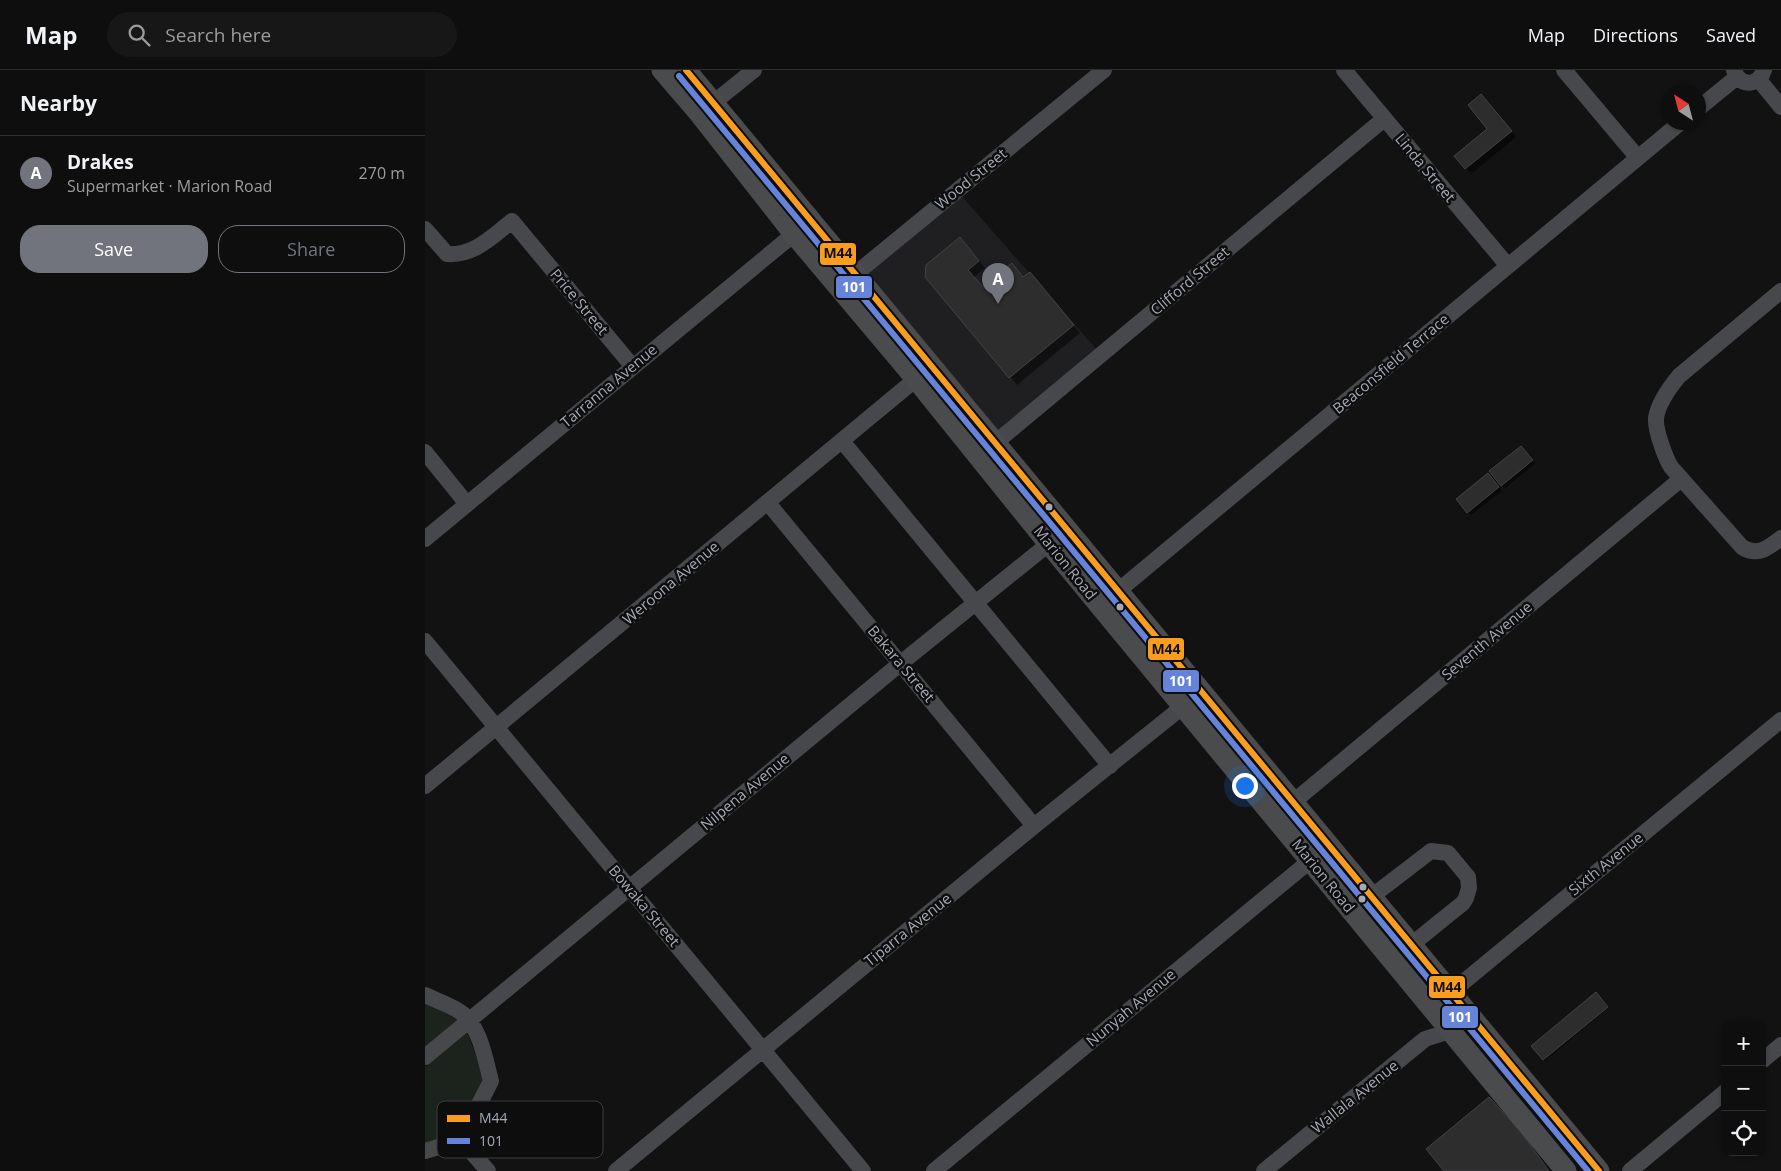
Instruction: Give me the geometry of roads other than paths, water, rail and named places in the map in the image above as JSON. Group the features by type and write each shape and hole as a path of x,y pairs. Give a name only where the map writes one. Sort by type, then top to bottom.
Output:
{"main road":[{"name":"Marion Road","path":"662,70 699,113 838,288 916,379 1049,544 1566,1171"},
{"name":"Marion Road","path":"686,70 1598,1171"},
{"path":"965,439 986,444 995,443"}],"street":[{"path":"713,103 754,70"},
{"name":"Wood Street","path":"838,288 1104,70"},
{"name":"Linda Street","path":"1344,70 1508,266"},
{"path":"1564,70 1637,158"},
{"path":"1706,102 1736,74 1747,83 1753,83 1761,75 1781,106"},
{"name":"Clifford Street","path":"995,443 1384,119"},
{"name":"Beaconsfield Terrace","path":"1101,606 1671,130"},
{"name":"Price Street","path":"425,229 447,254 458,255 475,250 513,221 525,238 633,367"},
{"name":"Tarranna Avenue","path":"425,538 794,234"},
{"path":"1781,292 1679,376 1658,411 1656,420 1667,460 1681,479 1742,548 1757,552 1765,550 1781,538"},
{"name":"Weroona Avenue","path":"425,786 916,379"},
{"path":"842,441 1110,766"},
{"path":"425,452 467,504"},
{"name":"Seventh Avenue","path":"1292,802 1681,479"},
{"name":"Bakara Street","path":"767,503 1034,826"},
{"name":"Nilpena Avenue","path":"425,1057 1067,528"},
{"name":"Bowaka Street","path":"425,642 863,1171"},
{"name":"Tiparra Avenue","path":"617,1171 1034,826 1201,692"},
{"name":"Sixth Avenue","path":"1432,1008 1781,720"},
{"name":"Nunyah Avenue","path":"934,1171 1328,846"},
{"path":"1371,897 1431,851 1448,853 1468,877 1469,888 1463,903 1411,945"},
{"path":"425,995 462,1013 476,1030 491,1081 481,1101"},
{"name":"Wallala Avenue","path":"1264,1171 1425,1040 1450,1031"},
{"path":"1766,1058 1781,1045"},
{"path":"1630,1171 1721,1095"},
{"path":"425,1151 437,1147"},
{"path":"477,1158 488,1171"}],"place":[{"name":"Drakes","path":"998,304"}]}
